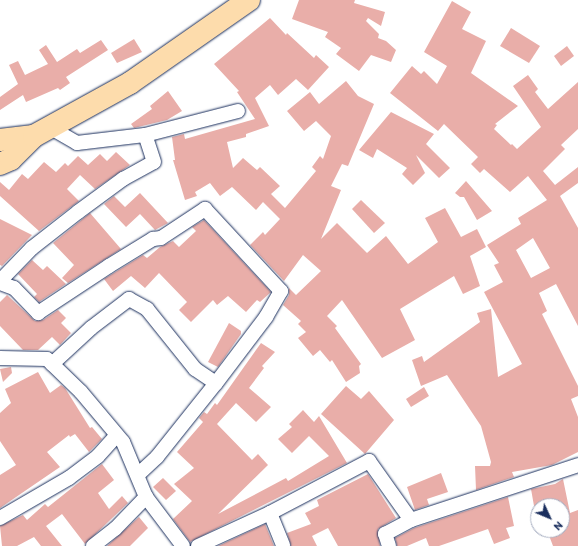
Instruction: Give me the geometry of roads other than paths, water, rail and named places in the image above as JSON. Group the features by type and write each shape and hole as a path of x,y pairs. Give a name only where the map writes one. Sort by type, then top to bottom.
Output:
{"highway":[{"path":"0,164 11,160 43,132 130,83 250,0"},
{"path":"0,140 43,132"}],"street":[{"path":"43,132 77,143 145,135 238,111"},
{"path":"138,475 157,457 216,383 266,317 281,291 205,209 161,238 153,239 115,262 38,313 14,288 0,282 32,248 78,212 123,179 154,162 145,135"},
{"path":"52,364 91,328 128,299 147,309 195,369 216,383"},
{"path":"0,358 46,359 81,392 117,435 138,475 146,497 183,546"},
{"path":"0,518 69,478 98,456 117,435"},
{"path":"198,546 270,513 369,461 411,520"},
{"path":"389,546 385,534 411,520 578,465"},
{"path":"93,546 115,529 146,497"},
{"path":"270,513 283,546"}]}
